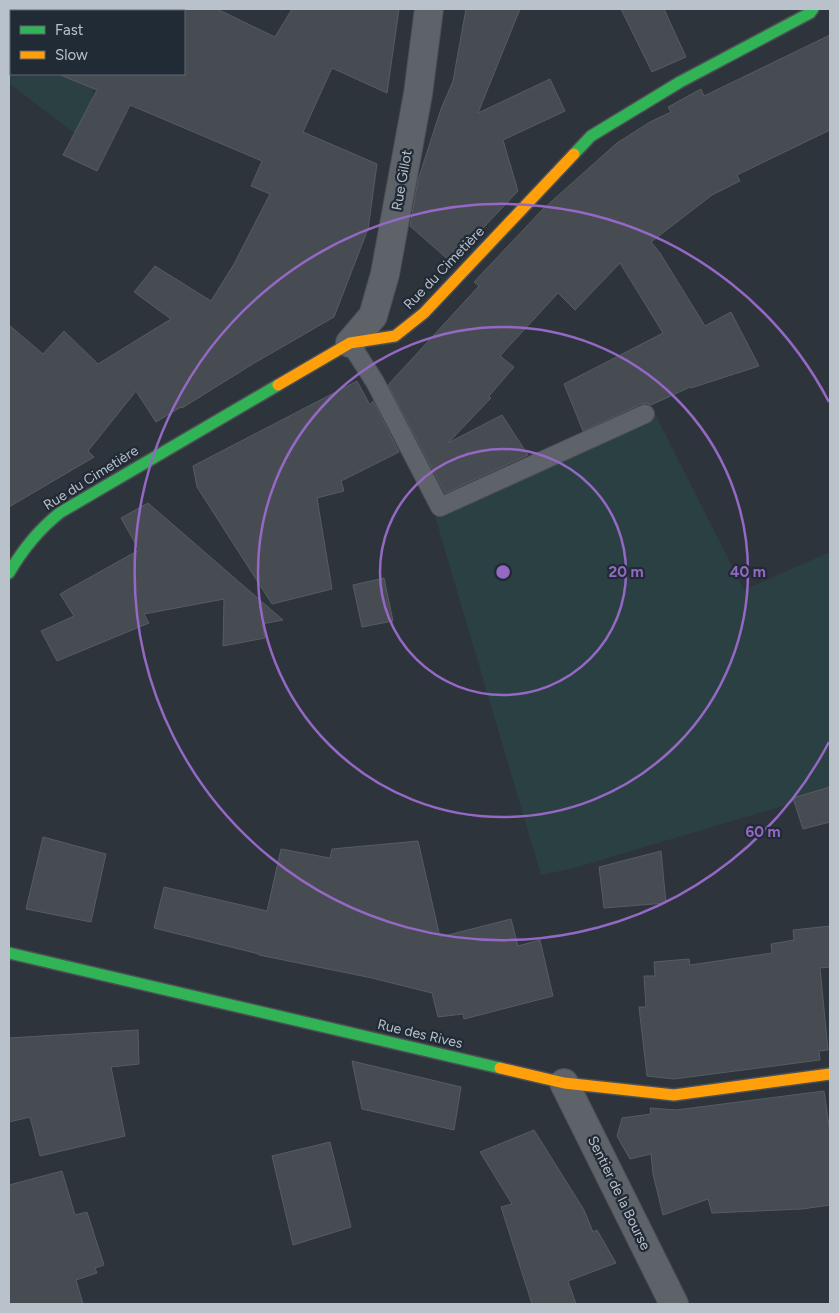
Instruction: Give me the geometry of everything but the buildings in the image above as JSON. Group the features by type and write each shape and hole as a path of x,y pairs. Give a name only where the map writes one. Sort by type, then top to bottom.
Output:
{"street":[{"name":"Rue Gillot","path":"350,342 373,316 384,274 418,94 429,9"},
{"name":"Rue du Cimetière","path":"9,573 21,552 53,516 350,342 394,336 424,313 591,136 680,82 810,13 814,9"},
{"name":"Rue des Rives","path":"9,954 564,1083 674,1095 830,1074"},
{"name":"Sentier de la Bourse","path":"564,1083 674,1304"}],"lane":[{"path":"350,342 375,382 440,508 645,414"}],"green space":[{"path":"9,9 119,9 10,10 10,75 98,75 93,88 90,145 9,83"},
{"path":"655,414 744,590 830,552 830,792 574,868 541,875 435,516"}],"traffic: fast":[{"path":"574,154 591,136 680,82 810,13 813,9"},
{"path":"9,573 32,540 61,512 278,385"},
{"path":"9,953 500,1068"}],"traffic: slow":[{"path":"278,385 350,343 395,336 424,313 574,154"},
{"path":"500,1068 564,1083 674,1095 830,1074"}]}
